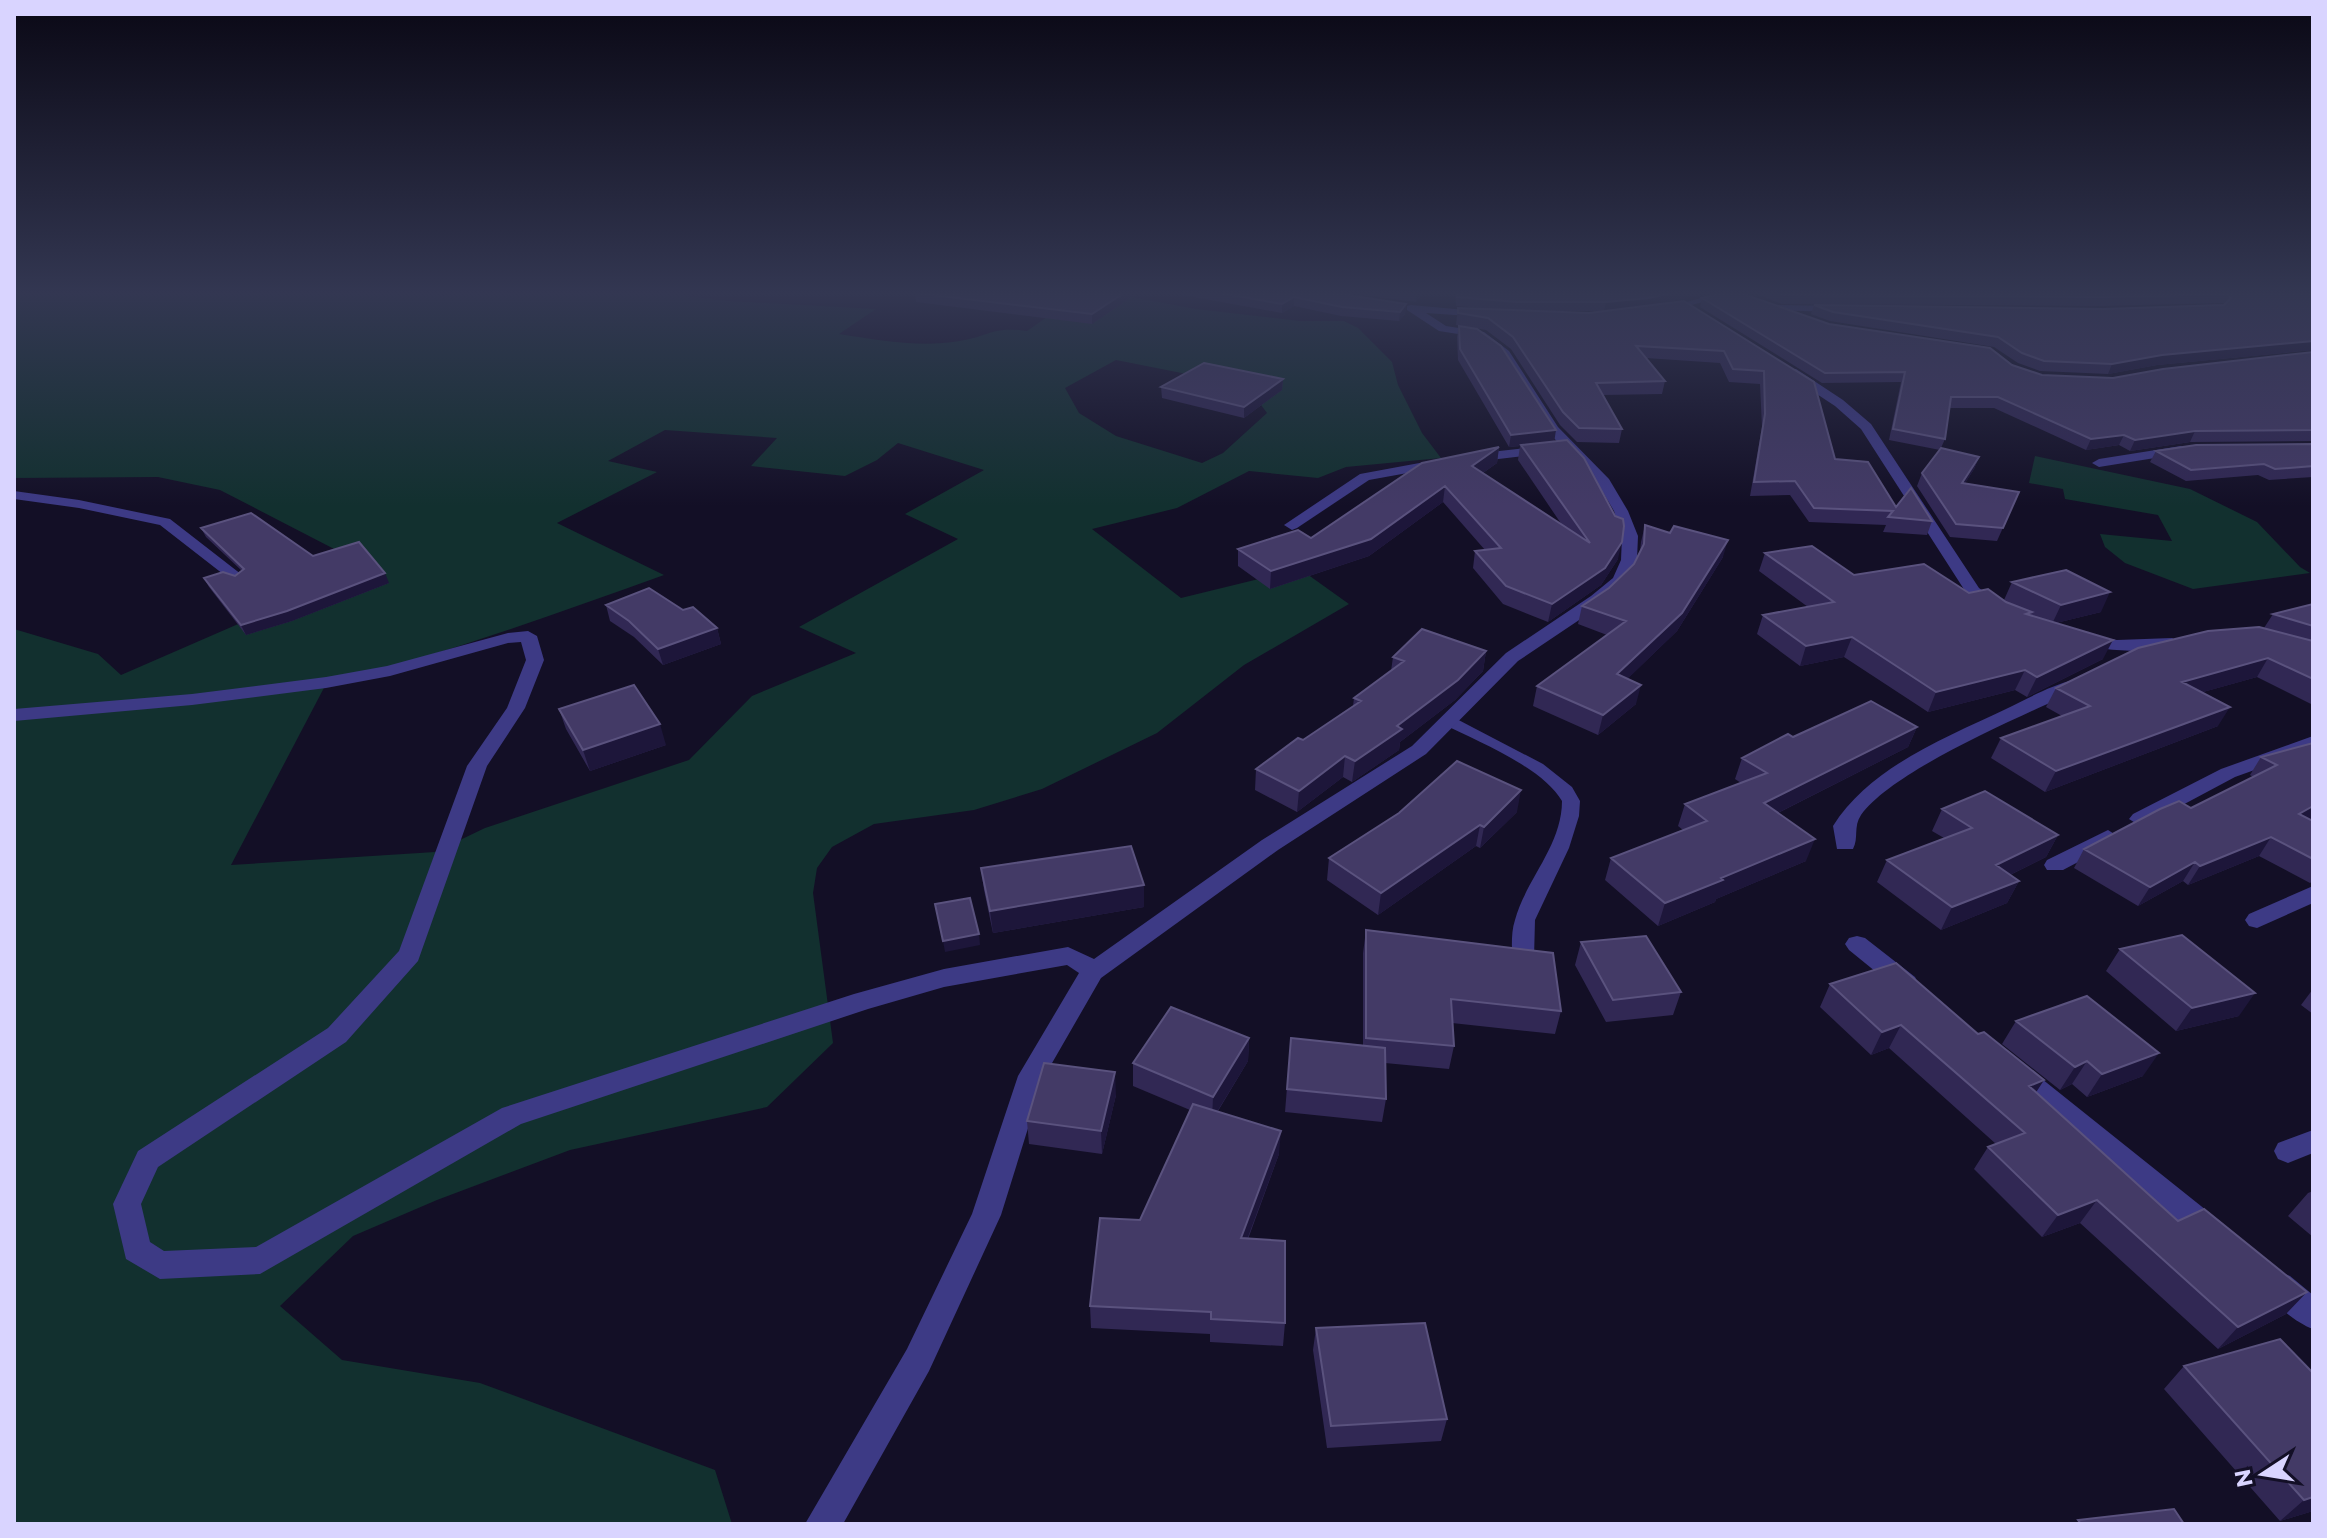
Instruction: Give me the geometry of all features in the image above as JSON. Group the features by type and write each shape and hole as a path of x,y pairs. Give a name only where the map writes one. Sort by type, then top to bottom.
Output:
{"street":[{"path":"823,1524 918,1360 986,1215 1031,1076 1092,972 1270,845 1419,750 1512,657 1597,600 1620,580 1629,560 1630,536 1621,511 1604,482 1568,448 1511,363"},
{"path":"1778,363 1856,416 1884,450 1973,591 2005,614"},
{"path":"1292,525 1365,477 1458,460 1568,448"},
{"path":"2099,463 2202,448"},
{"path":"14,495 79,504 165,522 238,578"},
{"path":"14,715 257,695 375,675 505,637 528,636 532,648 535,660 516,708 477,766 410,955 337,1035 148,1159 127,1204 137,1250 160,1265 260,1260 512,1116 863,1001 944,978 1068,956 1082,961 1092,972"},
{"path":"2070,637 2101,643 2150,645 2181,642"},
{"path":"2123,662 2150,645"},
{"path":"1845,844 1844,825 1848,818 1880,787 1978,728 2087,679"},
{"path":"2055,865 2228,773 2313,742"},
{"path":"2257,920 2313,894"},
{"path":"1857,944 1931,1004"},
{"path":"1993,1054 2227,1244"},
{"path":"2264,1274 2313,1314"}],"lane":[{"path":"1449,720 1559,783 1571,801 1570,813 1549,872 1524,915 1523,958"}],"green space":[{"path":"14,363 1111,363 1065,388 1079,413 1116,436 1202,463 1223,453 1267,413 1247,386 1130,363 1392,363 1398,385 1422,433 1441,458 1346,467 1318,478 1249,471 1177,508 1092,529 1181,598 1300,569 1349,604 1244,665 1157,733 1042,789 974,810 874,824 832,847 817,868 813,893 833,1043 767,1107 570,1150 437,1200 353,1236 280,1306 342,1360 480,1383 715,1470 732,1524 14,1524 14,629 98,654 121,675 369,567 220,490 158,477 14,478","holes":["665,430 777,438 751,466 845,476 877,460 898,443 984,470 905,514 958,539 799,627 856,653 752,696 689,760 485,828 435,852 231,865 326,684 455,647 664,575 557,523 657,472 608,461"]},
{"path":"2035,456 2190,489 2257,522 2300,567 2310,573 2193,589 2125,563 2105,547 2100,534 2172,541 2158,515 2065,499 2063,489 2029,483"}],"building":[{"path":"1204,363 1283,379 1244,407 1161,387"},
{"path":"1468,363 1512,363 1556,430 1511,435"},
{"path":"1530,363 1650,363 1665,381 1596,383 1622,429 1579,428 1563,412"},
{"path":"1730,363 1783,363 1814,382 1835,459 1868,462 1896,507 1911,488 1932,521 1888,517 1893,511 1814,508 1795,481 1754,482 1765,414 1764,371 1733,369"},
{"path":"1808,363 2009,363 2042,375 2113,378 2218,363 2313,363 2313,430 2195,431 2135,440 2124,435 2091,439 1998,397 1951,397 1945,439 1893,429 1905,372 1825,373"},
{"path":"1567,440 1584,458 1615,516 1623,519 1624,526 1622,542 1605,568 1552,604 1506,586 1475,551 1501,548 1445,486 1371,539 1271,571 1238,549 1298,530 1311,538 1422,463 1499,447 1472,466 1590,543 1521,445"},
{"path":"2313,444 2313,466 2275,469 2264,464 2191,470 2156,451 2196,445"},
{"path":"1941,448 1979,457 1962,483 2019,492 2003,528 1956,524 1922,473"},
{"path":"251,513 313,556 359,542 385,573 287,611 241,625 204,578 223,572 235,576 244,569 201,528"},
{"path":"1645,525 1670,533 1674,526 1728,540 1682,613 1617,674 1641,685 1603,715 1537,686 1626,621 1582,606 1609,588 1634,564 1644,544"},
{"path":"1812,546 1854,575 1924,564 1969,593 1988,589 2006,602 2032,612 2026,614 2113,640 2037,677 2025,670 1936,692 1852,637 1806,646 1763,615 1834,602 1765,553"},
{"path":"2066,570 2110,592 2061,605 2012,582"},
{"path":"649,588 683,610 693,607 717,628 658,649 629,621 606,605"},
{"path":"2313,604 2313,626 2273,614"},
{"path":"2259,627 2313,641 2313,679 2268,658 2182,682 2230,707 2056,771 2001,738 2090,706 2056,688 2138,648 2208,631"},
{"path":"1422,629 1486,651 1458,680 1397,726 1402,729 1355,761 1345,756 1299,791 1256,769 1298,738 1303,740 1361,701 1354,698 1404,661 1393,657"},
{"path":"634,685 660,724 583,750 559,709"},
{"path":"1871,701 1917,727 1764,803 1815,839 1665,903 1611,858 1707,821 1685,804 1767,773 1742,758 1788,734 1793,737"},
{"path":"2313,743 2313,806 2299,814 2313,821 2313,859 2271,837 2200,866 2195,862 2150,887 2084,849 2160,809 2179,801 2191,808 2277,765 2261,757"},
{"path":"1457,761 1521,790 1484,827 1480,825 1381,893 1329,858 1399,813"},
{"path":"1985,791 2058,835 1996,865 2019,881 1952,907 1887,860 1972,828 1942,809"},
{"path":"1131,846 1144,885 990,911 981,868"},
{"path":"970,898 979,934 943,941 935,904"},
{"path":"1366,930 1553,953 1561,1011 1451,999 1454,1046 1366,1038"},
{"path":"2182,935 2255,993 2192,1008 2120,949"},
{"path":"1646,936 1681,992 1613,1000 1581,942"},
{"path":"1896,963 1978,1034 1984,1032 2044,1080 2029,1086 2178,1221 2204,1209 2307,1292 2238,1327 2097,1200 2058,1215 1988,1147 2025,1133 1901,1025 1882,1032 1830,984"},
{"path":"2087,996 2159,1053 2102,1074 2087,1061 2075,1067 2016,1021"},
{"path":"1171,1007 1249,1038 1213,1097 1133,1063"},
{"path":"1291,1038 1385,1048 1386,1099 1287,1089"},
{"path":"1044,1063 1115,1072 1101,1131 1027,1121"},
{"path":"1193,1104 1281,1131 1241,1238 1285,1241 1285,1323 1211,1319 1211,1312 1090,1306 1100,1218 1140,1220"},
{"path":"1425,1323 1447,1419 1331,1426 1316,1328"},
{"path":"2280,1339 2313,1373 2313,1497 2304,1500 2184,1366"},
{"path":"2174,1509 2184,1524 2081,1524 2078,1520"}]}
